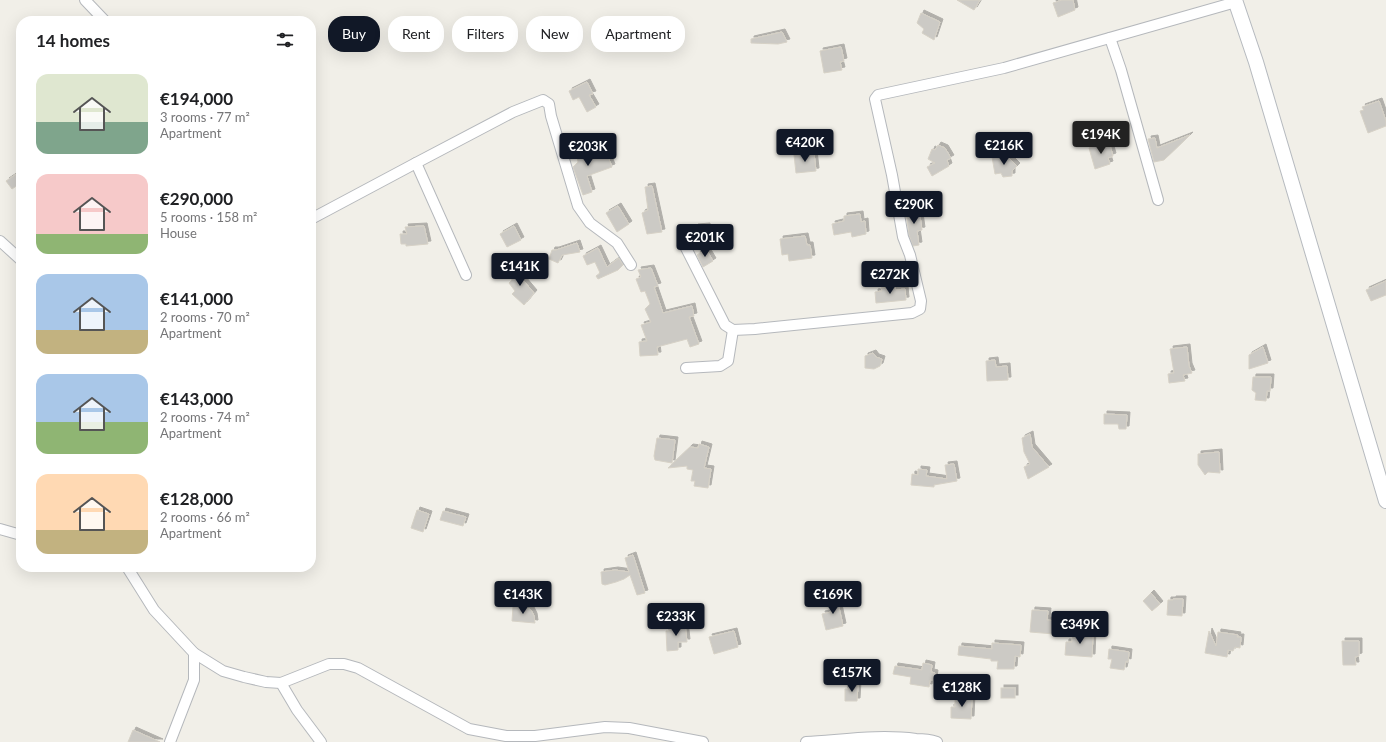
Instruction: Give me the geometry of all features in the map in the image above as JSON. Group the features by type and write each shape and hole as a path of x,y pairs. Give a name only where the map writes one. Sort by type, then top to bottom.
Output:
{"main road":[{"path":"1236,1 1272,114 1386,501"}],"street":[{"path":"85,0 99,16"},
{"path":"685,246 725,325 733,330 755,330 912,313 920,308 920,301 910,254 903,237 892,175 875,99 878,95 1004,68 1236,1"},
{"path":"1110,38 1121,70 1158,200"},
{"path":"316,216 513,112 543,100 549,104 551,116 578,206 590,223 617,243 631,265"},
{"path":"416,163 466,276"},
{"path":"0,241 16,255"},
{"path":"686,368 720,366 728,361 733,330"},
{"path":"0,529 16,534"},
{"path":"130,572 154,610 194,653 223,671 244,678 281,683 305,675 329,664 344,664 358,668 469,730 506,736 535,736 605,727 629,728 657,738 702,742"},
{"path":"170,742 194,680 194,653"},
{"path":"281,683 297,710 321,742"},
{"path":"806,742 873,736 904,737 937,742"}],"building":[{"path":"957,0 980,0 974,10"},
{"path":"1062,0 1073,0 1075,10 1058,17 1053,3"},
{"path":"921,13 940,22 934,40 922,33 924,29 917,23"},
{"path":"782,32 787,42 778,44 751,43 751,39"},
{"path":"841,47 844,61 840,62 842,70 824,73 820,51"},
{"path":"587,82 593,94 589,95 596,107 587,112 579,97 573,100 569,91"},
{"path":"1379,101 1386,121 1386,126 1368,133 1360,111 1364,110 1362,107"},
{"path":"1190,135 1164,160 1154,162 1148,139 1155,138 1157,148"},
{"path":"579,138 587,161 607,154 612,167 587,176 592,192 583,195 573,167 578,162 574,139"},
{"path":"1109,142 1113,156 1108,158 1110,164 1095,169 1089,148"},
{"path":"938,145 945,148 951,158 947,160 949,166 932,176 927,167 935,163 928,159 932,149 935,150"},
{"path":"814,153 816,171 796,173 794,155"},
{"path":"1006,155 1017,166 1012,171 1012,176 1003,177 1001,173 995,174 992,157"},
{"path":"16,174 16,186 12,189 6,181"},
{"path":"652,186 662,232 647,234 642,213 648,210 645,187"},
{"path":"618,206 629,224 617,232 606,213"},
{"path":"919,209 922,230 917,231 919,245 913,246 909,235 906,211"},
{"path":"860,214 861,222 865,221 866,234 852,237 851,232 834,235 832,224 844,221 844,216"},
{"path":"424,226 428,244 406,246 406,244 401,244 400,234 407,234 405,227"},
{"path":"514,226 521,240 507,247 500,234"},
{"path":"707,226 708,237 696,237 695,227"},
{"path":"805,236 807,245 810,245 812,258 789,261 788,254 782,255 780,239"},
{"path":"577,243 580,252 562,255 558,263 549,259 552,250"},
{"path":"598,248 607,267 619,258 623,265 618,270 598,279 596,276 600,273 595,262 587,265 583,256"},
{"path":"706,249 713,261 703,267 697,255"},
{"path":"506,260 534,293 524,305 512,294 515,291 509,283 512,280"},
{"path":"651,268 658,286 654,287 663,313 692,306 694,316 689,317 699,344 690,347 687,339 657,347 658,355 640,356 639,342 647,341 641,325 651,322 645,309 650,304 645,291 641,292 636,279 641,277 638,270"},
{"path":"1386,281 1386,295 1371,301 1366,290"},
{"path":"894,286 896,290 905,289 906,300 876,303 875,292 882,291 881,288"},
{"path":"1187,347 1189,366 1192,373 1183,375 1185,381 1169,383 1168,374 1174,373 1170,349"},
{"path":"1263,347 1268,363 1249,369 1249,355"},
{"path":"873,353 876,357 882,359 880,366 874,369 865,368 865,356"},
{"path":"995,360 996,367 1007,366 1008,380 987,381 986,361"},
{"path":"1253,377 1271,377 1270,391 1267,391 1266,401 1255,400 1256,393 1252,390"},
{"path":"1104,414 1127,415 1126,429 1119,429 1118,424 1104,424"},
{"path":"1030,434 1032,447 1049,467 1028,479 1024,467 1030,464 1024,452 1022,438"},
{"path":"657,438 675,440 672,463 655,460 654,456"},
{"path":"699,444 709,447 704,468 711,469 708,488 694,486 695,481 691,481 693,470 687,469 687,466 668,468 690,447 698,448"},
{"path":"1219,452 1220,473 1208,472 1205,475 1198,465 1198,454"},
{"path":"954,464 957,481 934,485 934,487 911,485 912,474 918,475 918,469 927,470 926,476 947,479 945,465"},
{"path":"417,510 429,514 423,532 411,528"},
{"path":"443,511 466,517 463,526 440,520"},
{"path":"633,555 645,593 637,595 630,575 616,582 605,585 602,584 601,572 615,570 629,572 625,558"},
{"path":"835,589 843,626 826,630 822,614 831,612 833,590"},
{"path":"1151,593 1160,604 1152,611 1143,601"},
{"path":"1183,599 1182,616 1167,615 1168,600"},
{"path":"513,606 526,607 531,610 535,623 512,621"},
{"path":"1032,610 1048,611 1047,620 1055,621 1054,634 1030,632"},
{"path":"685,624 687,642 678,642 678,650 667,651 666,631 670,631 670,628 676,628 676,625"},
{"path":"734,631 738,647 714,654 709,637"},
{"path":"1209,631 1216,646 1218,632 1238,635 1237,637 1241,637 1240,648 1235,647 1233,651 1228,650 1227,657 1205,653"},
{"path":"1073,632 1093,633 1092,657 1065,655 1066,642 1072,642"},
{"path":"1342,641 1359,641 1359,656 1355,657 1356,665 1343,665"},
{"path":"992,643 1021,645 1020,657 1015,656 1014,669 997,669 998,661 991,661 991,659 958,655 959,646 992,649"},
{"path":"1109,649 1129,652 1128,662 1126,661 1124,670 1110,668 1112,659 1108,659"},
{"path":"923,663 932,665 931,672 935,673 934,680 930,680 929,687 910,684 911,677 893,674 895,666 922,670"},
{"path":"850,684 858,684 857,701 845,701 845,689 849,689"},
{"path":"1001,688 1015,688 1015,698 1001,698"},
{"path":"955,696 972,697 971,719 951,718 951,707 955,707"},
{"path":"133,730 160,742 128,742"}]}
